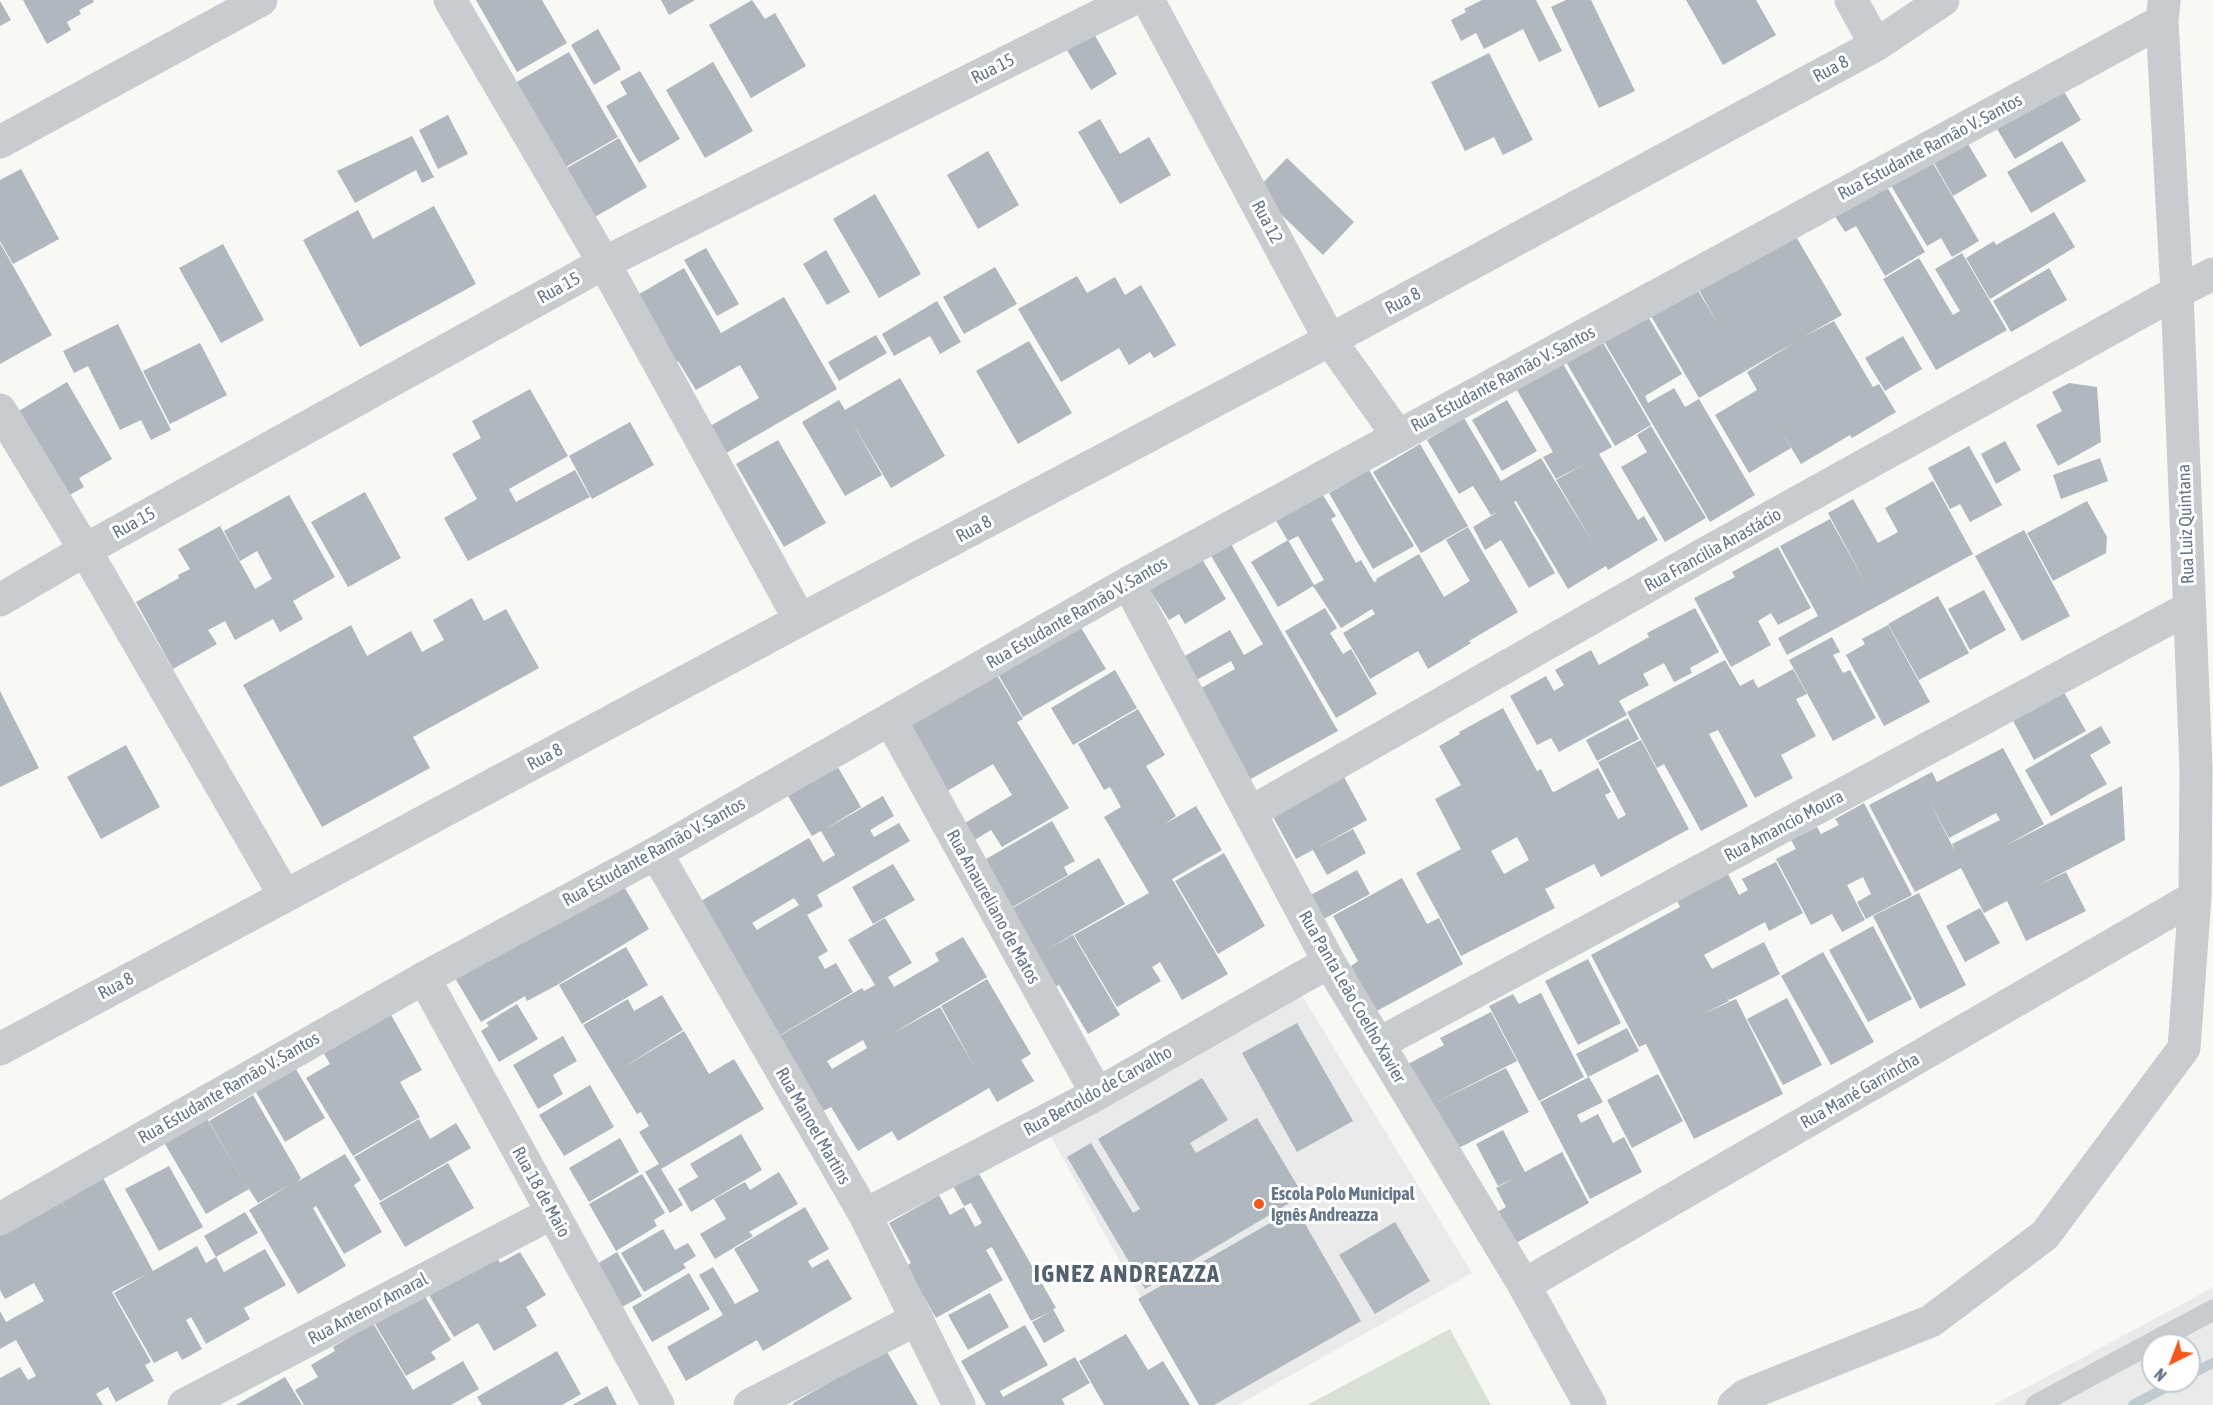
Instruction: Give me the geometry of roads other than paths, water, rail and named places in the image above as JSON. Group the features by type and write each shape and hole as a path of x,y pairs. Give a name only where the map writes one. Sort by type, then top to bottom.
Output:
{"street":[{"path":"0,142 261,0"},
{"path":"450,0 604,263 801,620"},
{"name":"Rua 15","path":"0,600 85,550 604,263 1131,0"},
{"name":"Rua 12","path":"1148,0 1330,340 1398,436"},
{"path":"1851,0 1876,45"},
{"name":"Rua 8","path":"0,1049 1330,340 1876,45 1943,0"},
{"name":"Rua Luiz Quintana","path":"1734,1405 1746,1395 1932,1321 2045,1234 2184,1048 2204,764 2189,608 2163,11"},
{"name":"Rua Estudante Ramão V. Santos","path":"0,1219 424,978 656,853 1128,583 1398,436 2163,11"},
{"name":"Rua Francilia Anastácio","path":"1251,812 1716,547 2213,274"},
{"path":"0,410 85,550 285,896"},
{"name":"Rua Panta Leão Coelho Xavier","path":"1128,583 1329,962 1524,1285 1590,1405"},
{"name":"Rua Amancio Moura","path":"1378,1044 2189,608"},
{"name":"Rua Anaureliano de Matos","path":"890,719 1096,1094"},
{"name":"Rua Manoel Martins","path":"656,853 865,1215 959,1405"},
{"name":"Rua Mané Garrincha","path":"1524,1285 2196,897"},
{"name":"Rua Bertoldo de Carvalho","path":"865,1215 1096,1094 1329,962"},
{"name":"Rua 18 de Maio","path":"424,978 658,1405"},
{"name":"Rua Antenor Amaral","path":"184,1405 552,1213"},
{"path":"750,1405 917,1319"}],"lane":[{"path":"2036,1405 2213,1310"}],"waterway":[{"path":"2201,1369 2213,1363"},
{"path":"2133,1405 2156,1393"}],"place":[{"name":"Escola Polo Municipal Ignês Andreazza","path":"1259,1204"}],"district":[{"name":"IGNEZ ANDREAZZA","path":"1127,1274"}]}
